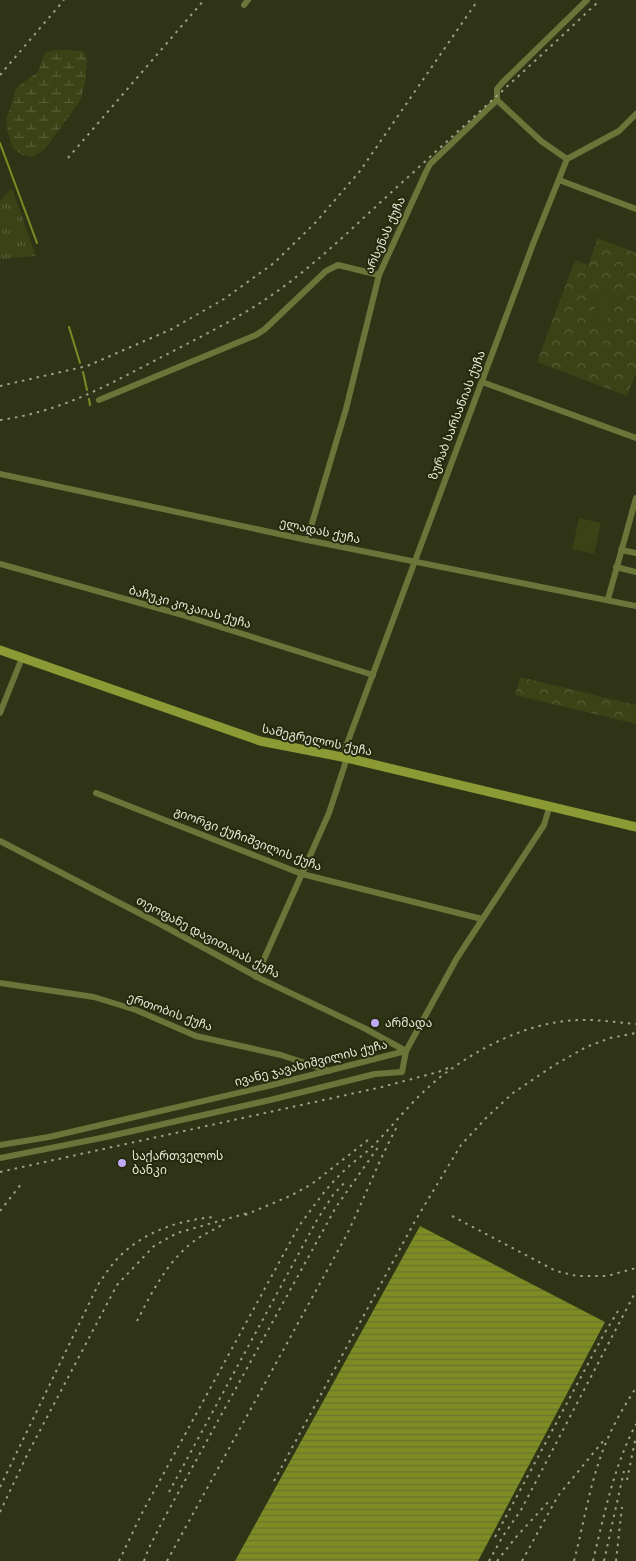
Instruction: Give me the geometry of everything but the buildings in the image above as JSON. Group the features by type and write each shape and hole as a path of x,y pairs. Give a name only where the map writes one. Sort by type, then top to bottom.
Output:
{"main road":[{"name":"სამეგრელოს ქუჩა","path":"0,650 260,742 347,758 636,827"}],"street":[{"name":"არსენას ქუჩა","path":"307,540 346,409 379,275 430,164 497,100 498,89 503,82 587,0"},
{"path":"497,100 542,141 567,159 619,131 636,114"},
{"name":"ზურაბ სარსანიას ქუჩა","path":"256,977 329,813 347,758 345,749 533,244 567,159"},
{"path":"559,180 636,209"},
{"path":"99,400 256,335 326,271 338,265 379,275"},
{"path":"482,382 636,438"},
{"name":"ელადას ქუჩა","path":"0,474 307,540 636,606"},
{"path":"608,599 636,498"},
{"path":"622,550 636,553"},
{"name":"ბაჩუკი კოკაიას ქუჩა","path":"0,564 188,617 372,675"},
{"path":"616,567 636,572"},
{"path":"0,713 22,658"},
{"name":"გიორგი ქუჩიშვილის ქუჩა","path":"96,793 302,874 482,919"},
{"name":"ივანე ჯავახიშვილის ქუჩა","path":"0,1144 49,1137 330,1071 406,1050 456,958 544,825 550,805"},
{"name":"თეოფანე დავითაიას ქუჩა","path":"0,841 160,924 256,977 406,1050"},
{"name":"ერთობის ქუჩა","path":"0,983 94,997 136,1010 196,1036 280,1055 330,1071"},
{"path":"0,1158 183,1120 375,1074 402,1072 406,1050"}],"green space":[{"path":"56,50 83,51 87,60 85,83 80,101 45,149 33,157 23,155 13,149 8,134 6,118 16,88 38,72 43,57 47,52"},
{"path":"12,188 36,256 0,259 0,201"},
{"path":"598,238 636,253 636,373 627,396 537,362 575,260 588,265"},
{"path":"602,291 617,297 605,326 590,320"},
{"path":"579,518 601,523 594,554 572,549"},
{"path":"520,677 636,705 636,724 515,695"}],"shaded area":[{"path":"420,1226 605,1322 478,1561 235,1561"}],"waterway":[{"path":"0,143 37,243"},
{"path":"69,327 80,363"},
{"path":"83,372 87,390"},
{"path":"89,399 90,405"}],"railway":[{"path":"0,75 64,0"},
{"path":"68,158 204,0"},
{"path":"0,386 87,366 172,329 224,299 274,263 316,222 360,171 478,0"},
{"path":"0,420 42,411 80,398 213,331 269,297 305,270 339,240 600,0"},
{"path":"119,1561 142,1513 299,1226 338,1176 374,1145 437,1080 462,1061 495,1043 531,1028 568,1021 593,1020 636,1024"},
{"path":"274,1481 415,1221 461,1145 513,1093 553,1066 586,1047 610,1038 636,1033"},
{"path":"0,1172 382,1087 448,1068"},
{"path":"167,1561 345,1238 398,1125"},
{"path":"245,1215 290,1196 312,1184 368,1140"},
{"path":"144,1561 161,1524 336,1207 379,1146"},
{"path":"169,1492 317,1220 333,1195 347,1180"},
{"path":"0,1211 22,1183"},
{"path":"0,1512 27,1455 117,1285 154,1246 177,1233 251,1212"},
{"path":"452,1216 556,1271 577,1276 607,1276 636,1268"},
{"path":"0,1487 99,1283 112,1265 131,1247 152,1233 176,1224 214,1217"},
{"path":"137,1321 162,1276 178,1256 197,1239 225,1223"},
{"path":"489,1561 521,1510 636,1291"},
{"path":"495,1537 618,1311"},
{"path":"574,1561 591,1488 600,1459 615,1423 636,1388"},
{"path":"593,1561 616,1474 636,1424"},
{"path":"627,1480 636,1436"},
{"path":"522,1561 558,1496 604,1440"},
{"path":"604,1561 624,1471"},
{"path":"497,1561 551,1499"},
{"path":"616,1561 622,1507"}],"place":[{"name":"არმადა","path":"375,1023"},
{"name":"საქართველოს ბანკი","path":"122,1163"}]}
